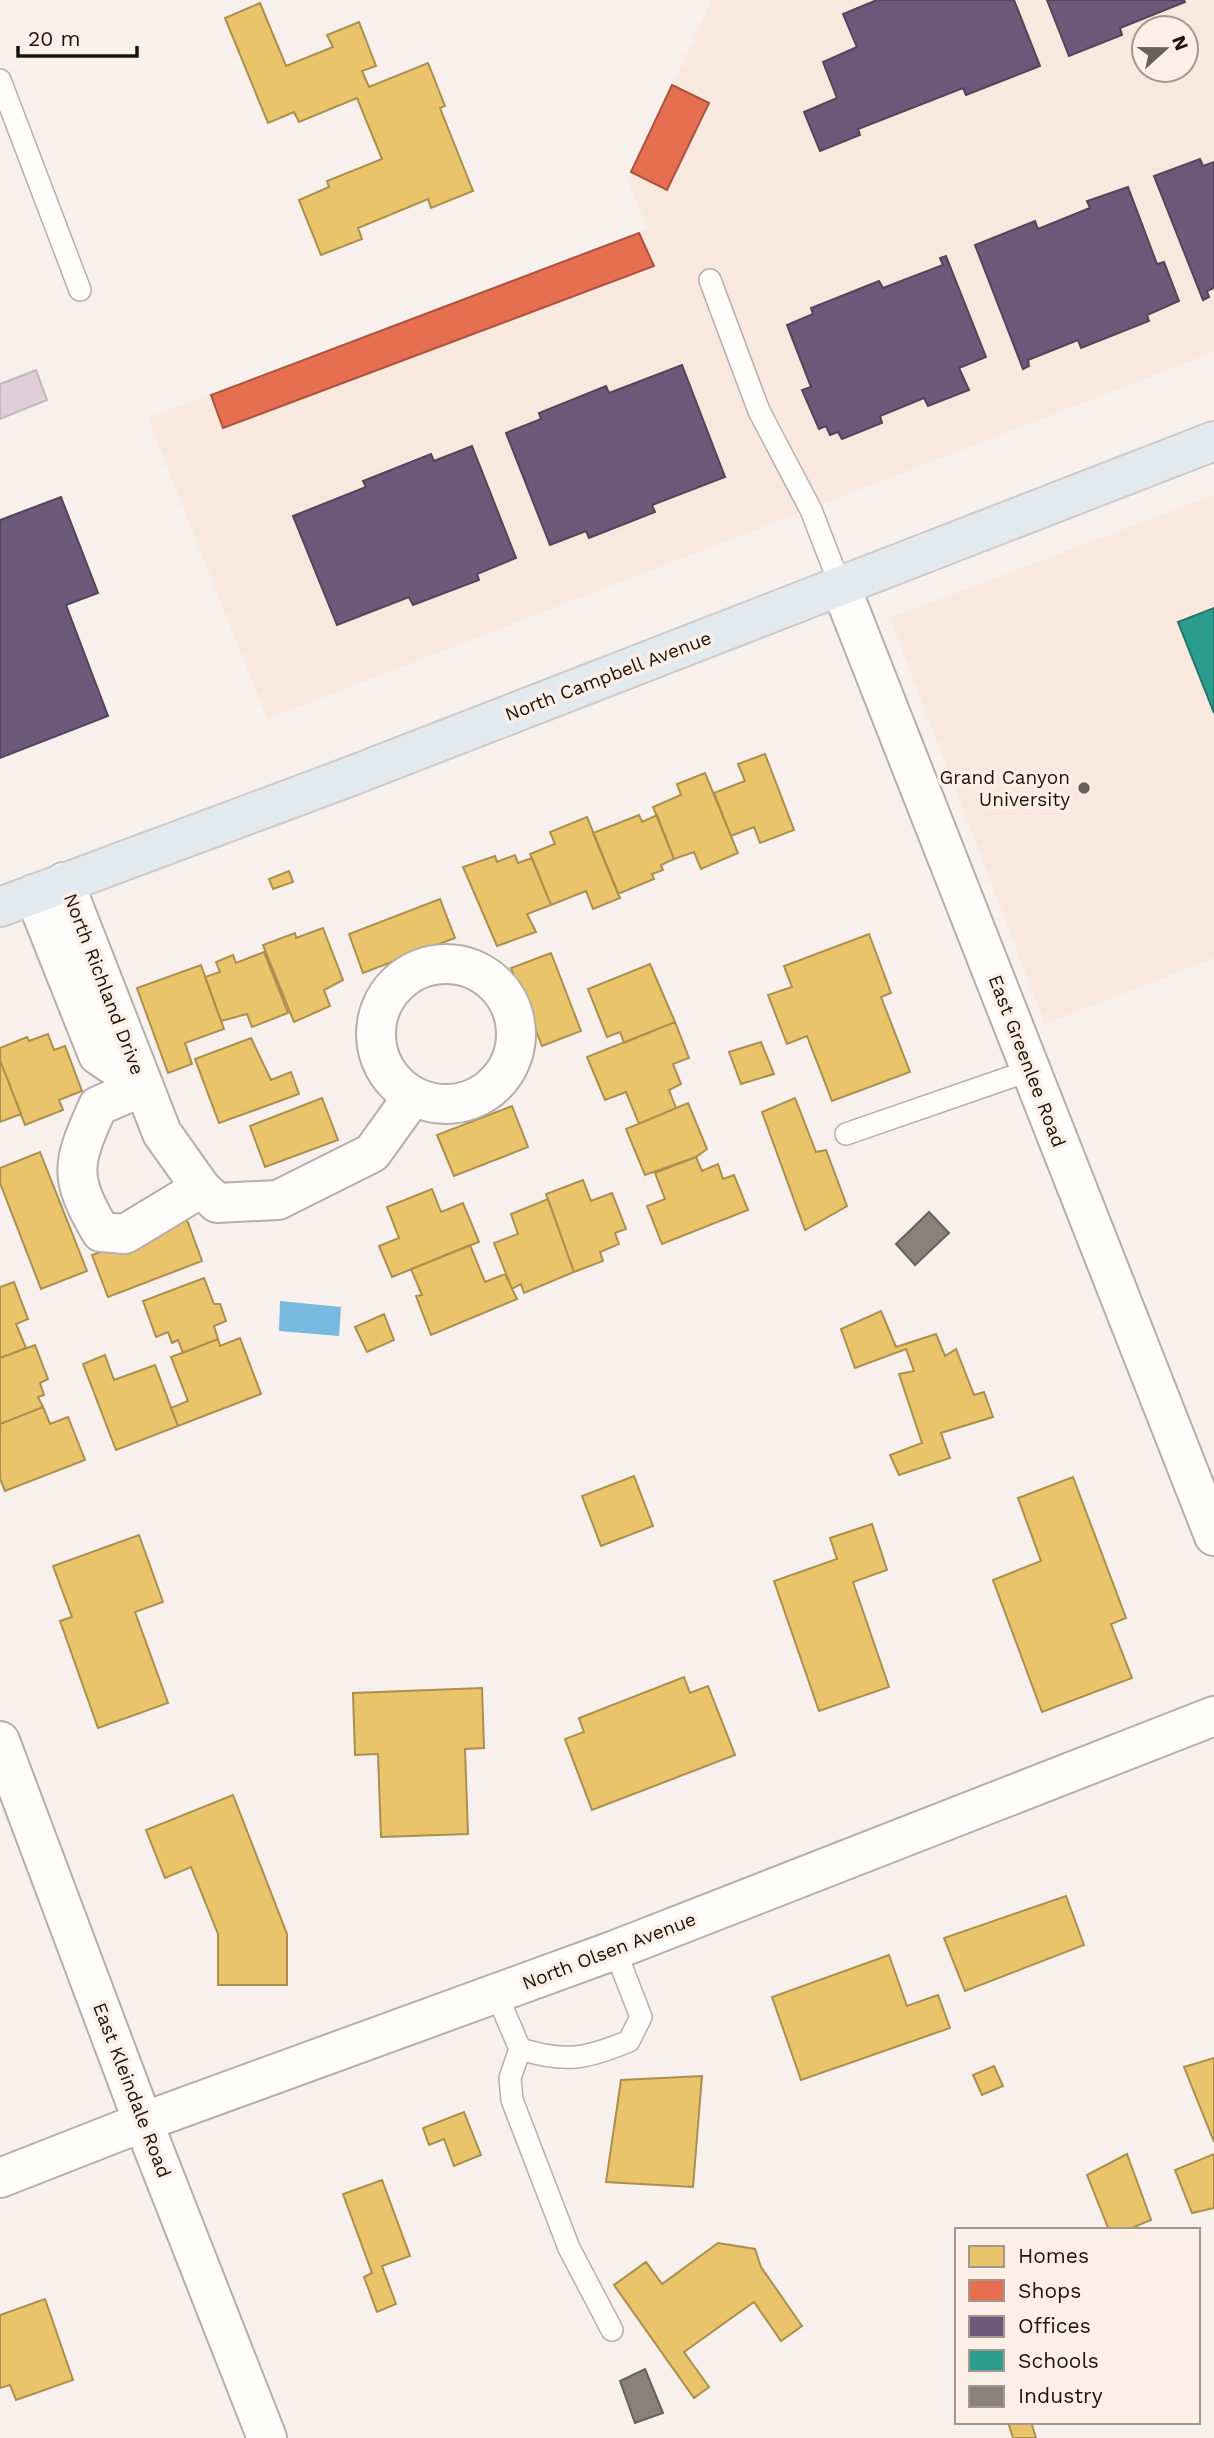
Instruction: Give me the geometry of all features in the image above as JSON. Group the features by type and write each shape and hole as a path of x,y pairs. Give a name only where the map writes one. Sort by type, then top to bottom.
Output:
{"main road":[{"name":"North Campbell Avenue","path":"33,894 334,783 1214,442"}],"street":[{"name":"East Greenlee Road","path":"840,585 1214,1536"},
{"name":"North Richland Drive","path":"33,894 98,1055 144,1086 162,1133 201,1188 217,1203 278,1200 372,1153 413,1096"},
{"name":"North Richland Drive","path":"144,1086 98,1106 76,1159 80,1197 101,1232 125,1234 201,1188"},
{"name":"North Olsen Avenue","path":"0,2178 143,2122 615,1950 1214,1716"},
{"name":"East Kleindale Road","path":"0,1741 143,2122 267,2438"}],"lane":[{"path":"0,80 80,290"},
{"path":"710,280 759,411 811,510 840,585"},
{"path":"846,1134 1031,1070"},
{"path":"520,2049 546,2057 590,2057 629,2041 641,2017 615,1950"},
{"path":"496,1993 520,2049 510,2078 512,2099 569,2248 612,2330"}],"shaded area":[{"path":"712,0 1214,0 1214,352 267,719 148,418 648,229 628,181"},
{"name":"Grand Canyon University","path":"1214,495 1214,958 1045,1024 890,618"}],"water":[{"path":"280,1301 341,1307 339,1336 279,1331"}],"building: Homes":[{"path":"260,3 286,66 333,47 327,35 359,22 376,66 362,71 369,87 428,63 445,106 440,108 473,191 431,208 428,199 358,228 362,239 321,255 299,200 329,187 327,181 382,159 357,98 299,122 294,112 268,123 225,18"},
{"path":"765,754 794,830 760,843 754,827 731,836 714,793 745,781 738,764"},
{"path":"705,773 738,853 701,869 694,852 674,859 653,807 681,795 677,784"},
{"path":"639,815 642,822 657,815 674,859 661,865 663,870 652,874 654,879 618,894 593,833"},
{"path":"587,817 620,898 593,909 586,891 551,905 530,854 555,844 550,832"},
{"path":"515,855 518,863 532,858 551,905 527,914 536,932 497,946 463,867 495,856 497,862"},
{"path":"289,871 293,882 273,889 269,879"},
{"path":"440,899 455,938 363,973 349,934"},
{"path":"323,928 343,980 324,990 330,1006 294,1022 263,945 295,933 296,938"},
{"path":"869,934 891,993 881,997 910,1072 832,1101 807,1036 787,1044 768,995 792,987 784,966"},
{"path":"264,952 288,1013 252,1027 247,1014 221,1021 205,977 220,972 216,962 233,955 236,963"},
{"path":"551,953 581,1031 542,1046 511,968"},
{"path":"650,964 675,1022 624,1043 620,1032 607,1037 588,989"},
{"path":"201,965 224,1029 185,1043 192,1064 168,1073 137,988"},
{"path":"675,1022 689,1058 673,1064 681,1084 669,1090 676,1108 639,1124 626,1092 605,1100 587,1057"},
{"path":"48,1034 54,1050 65,1046 82,1091 59,1100 63,1110 25,1125 0,1060 0,1048 27,1037 29,1041"},
{"path":"251,1038 271,1080 291,1072 299,1094 219,1123 195,1059"},
{"path":"761,1042 774,1074 741,1084 729,1052"},
{"path":"0,1060 21,1114 0,1122"},
{"path":"322,1098 338,1140 265,1167 250,1126"},
{"path":"795,1098 816,1152 826,1150 847,1206 805,1230 762,1112"},
{"path":"688,1103 707,1149 696,1157 645,1175 626,1129"},
{"path":"512,1106 528,1147 454,1176 437,1135"},
{"path":"40,1152 87,1271 41,1289 0,1183 0,1168"},
{"path":"696,1157 702,1171 718,1164 723,1179 734,1175 748,1210 662,1244 647,1206 665,1199 655,1173"},
{"path":"583,1180 591,1201 612,1193 626,1229 615,1233 619,1244 600,1252 603,1261 574,1272 546,1194"},
{"path":"432,1189 441,1212 463,1203 479,1242 392,1277 379,1246 399,1238 387,1207"},
{"path":"548,1199 574,1272 524,1293 521,1284 512,1289 494,1243 518,1234 511,1214"},
{"path":"187,1220 202,1261 108,1297 92,1255"},
{"path":"470,1245 485,1282 505,1274 517,1299 431,1335 416,1296 422,1295 411,1269"},
{"path":"204,1278 214,1304 220,1304 226,1321 214,1326 218,1339 183,1353 178,1340 172,1343 168,1332 156,1337 143,1301"},
{"path":"14,1282 28,1319 16,1324 26,1348 0,1358 0,1287"},
{"path":"881,1311 896,1347 936,1334 945,1356 956,1349 974,1395 984,1392 993,1417 941,1433 950,1458 899,1475 890,1455 922,1443 899,1374 914,1371 906,1349 855,1368 841,1329"},
{"path":"384,1314 394,1340 367,1352 355,1327"},
{"path":"240,1338 261,1394 178,1426 171,1408 188,1401 171,1357 218,1339 220,1346"},
{"path":"35,1345 48,1379 40,1383 44,1395 38,1397 43,1407 0,1424 0,1358"},
{"path":"105,1355 114,1380 155,1365 178,1426 116,1450 83,1364"},
{"path":"43,1407 50,1424 68,1417 85,1460 5,1491 0,1479 0,1424"},
{"path":"634,1476 653,1526 601,1546 582,1496"},
{"path":"1073,1477 1126,1618 1111,1624 1132,1678 1042,1712 993,1580 1041,1561 1018,1498"},
{"path":"872,1524 887,1570 853,1582 889,1687 819,1711 774,1581 837,1559 830,1538"},
{"path":"139,1535 163,1602 135,1612 168,1703 98,1728 60,1621 72,1617 53,1566"},
{"path":"684,1677 690,1693 708,1686 735,1755 592,1810 565,1739 584,1732 579,1718"},
{"path":"482,1688 484,1748 465,1749 468,1834 381,1837 378,1754 355,1755 353,1693"},
{"path":"233,1795 287,1934 287,1985 218,1985 218,1934 191,1867 165,1878 146,1830"},
{"path":"1066,1896 1084,1945 965,1991 944,1938"},
{"path":"889,1955 907,2006 938,1995 950,2028 801,2080 772,1997"},
{"path":"1214,2058 1214,2142 1184,2067"},
{"path":"994,2066 1003,2086 982,2095 973,2075"},
{"path":"702,2076 693,2187 606,2182 621,2080"},
{"path":"464,2112 481,2155 454,2166 444,2139 429,2145 423,2128"},
{"path":"1127,2154 1151,2220 1132,2228 1108,2228 1087,2175"},
{"path":"1214,2154 1214,2208 1192,2213 1175,2170"},
{"path":"382,2180 410,2256 382,2266 396,2304 377,2312 364,2277 372,2273 343,2194"},
{"path":"718,2243 755,2249 761,2267 802,2326 781,2341 754,2302 684,2352 709,2387 694,2398 614,2285 646,2262 662,2284"},
{"path":"45,2299 73,2380 16,2400 10,2385 0,2388 0,2315"},
{"path":"1009,2424 1032,2424 1036,2438 1013,2438"}],"building: Shops":[{"path":"672,85 709,103 667,190 631,172"},
{"path":"639,233 654,266 223,428 211,395"}],"building: Offices":[{"path":"877,0 1014,0 1040,66 966,95 963,88 858,129 860,135 820,151 804,112 837,98 823,62 857,47 843,14"},
{"path":"1047,0 1185,2 1155,14 1130,14 1130,24 1120,28 1122,35 1069,56"},
{"path":"1200,159 1203,166 1214,162 1214,288 1207,291 1209,297 1203,300 1154,176"},
{"path":"1128,187 1157,264 1164,262 1179,301 1147,315 1149,321 1081,348 1078,340 1028,360 1029,366 1023,369 975,245 1035,221 1038,229 1090,208 1087,201"},
{"path":"946,256 986,357 959,368 969,390 928,406 924,398 880,416 882,423 842,439 838,432 830,435 826,426 819,429 802,390 811,387 787,325 813,314 811,308 879,281 883,288 943,265 940,258"},
{"path":"682,365 725,477 652,505 655,512 589,538 586,531 550,545 506,433 541,419 539,413 606,386 609,393"},
{"path":"472,446 516,558 477,574 479,580 413,605 409,597 337,625 293,516 366,487 363,481 431,454 434,461"},
{"path":"61,497 98,593 66,605 108,716 0,758 0,520"}],"building: Schools":[{"path":"1214,608 1214,713 1178,622"}],"building: Industry":[{"path":"929,1212 949,1233 915,1265 896,1244"},
{"path":"645,2369 663,2413 635,2423 620,2381"}],"building: Other":[{"path":"36,370 47,400 0,419 0,384"}],"place":[{"name":"Grand Canyon University","path":"1084,788"}]}
